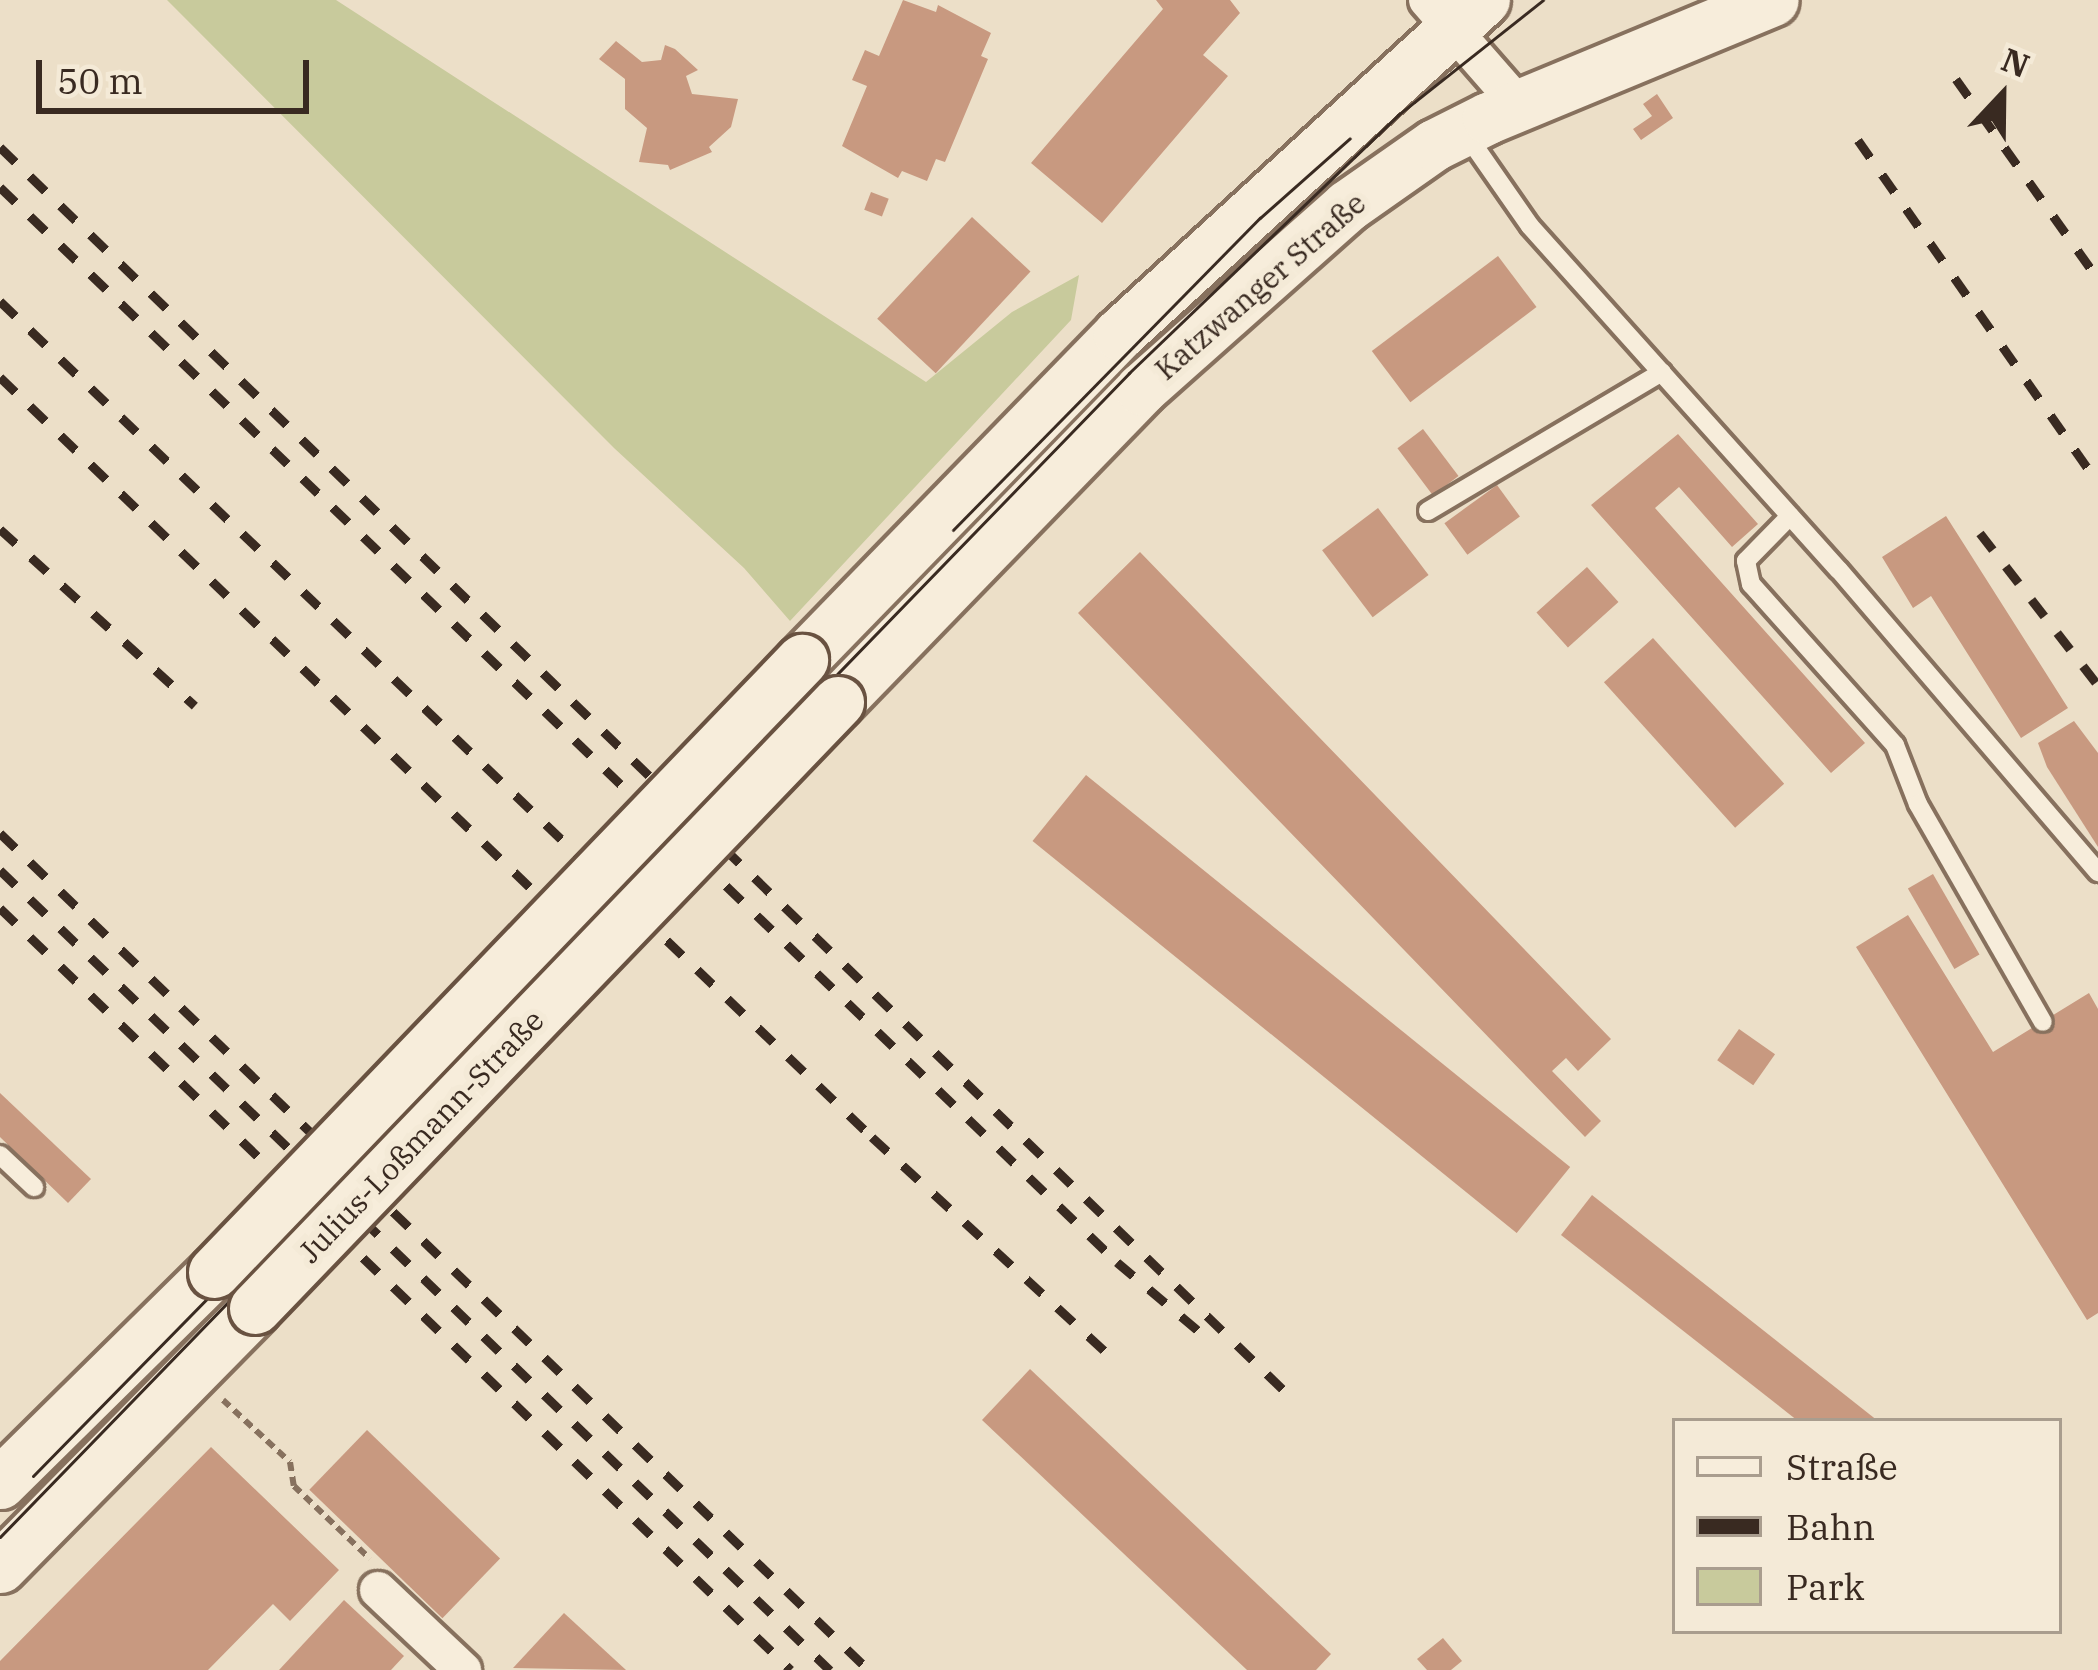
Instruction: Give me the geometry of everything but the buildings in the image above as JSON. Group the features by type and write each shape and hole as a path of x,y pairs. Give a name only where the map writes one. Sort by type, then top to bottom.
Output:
{"main road":[{"name":"Katzwanger Straße","path":"838,702 1112,418 1252,286 1347,206 1464,130 1773,0"},
{"name":"Katzwanger Straße","path":"802,660 1119,334 1455,9"},
{"name":"Julius-Loßmann-Straße","path":"0,1483 214,1272 802,660"},
{"name":"Julius-Loßmann-Straße","path":"0,1567 838,702"}],"street":[{"path":"1455,9 1518,104"},
{"path":"378,1590 450,1666"}],"lane":[{"path":"1464,130 1530,226 1790,516 2098,872"},
{"path":"1428,511 1662,372"},
{"path":"1790,516 1746,561 1750,584 1895,745 1918,805 2043,1022"},
{"path":"0,1155 34,1187"}],"path":[{"path":"211,1388 290,1462 294,1486 390,1578 378,1590"}],"green space":[{"path":"167,0 336,0 926,382 1012,312 1079,275 1071,320 790,621 744,568 614,448"}],"tram line":[{"path":"0,1537 1129,373 1398,115 1543,0"},
{"path":"953,530 1260,218 1350,138"},
{"path":"33,1476 482,1018"}],"railway":[{"path":"1956,79 2098,279"},
{"path":"1858,140 2098,483"},
{"path":"0,147 1294,1400"},
{"path":"0,187 1117,1262 1207,1338"},
{"path":"0,301 872,1137 1108,1354"},
{"path":"0,377 534,891"},
{"path":"0,529 195,706"},
{"path":"1980,533 2098,685"},
{"path":"0,833 869,1670"},
{"path":"0,870 830,1670"},
{"path":"0,908 791,1670"}]}
